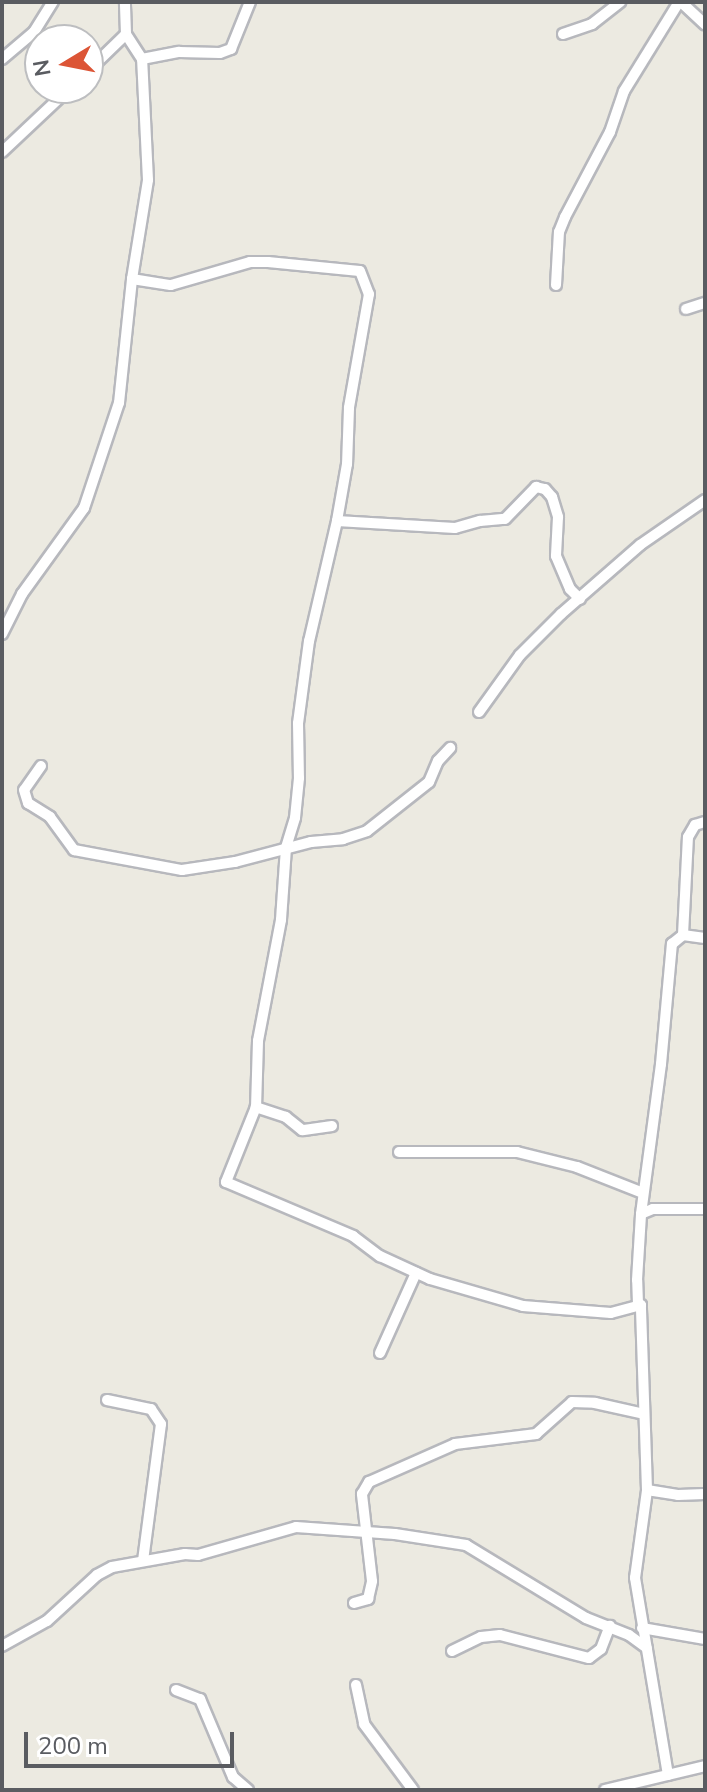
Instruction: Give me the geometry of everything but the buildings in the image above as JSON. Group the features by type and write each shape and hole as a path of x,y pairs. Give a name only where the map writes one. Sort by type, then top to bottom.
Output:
{"street":[{"path":"2,59 34,32 53,2"},
{"path":"2,634 22,594 84,508 101,467 125,371 132,279 148,180 142,59 126,34 125,2"},
{"path":"142,59 179,52 220,53 231,49 250,2"},
{"path":"563,34 592,24 620,2"},
{"path":"556,285 559,232 610,132 624,91 681,3 705,24"},
{"path":"104,55 126,34"},
{"path":"2,152 53,104"},
{"path":"132,279 171,285 189,283 250,262 360,271 369,294 349,408 347,464 309,641 298,723 299,778 295,818 286,848 281,920 258,1041 256,1107 226,1182 353,1236 380,1256 416,1273 523,1306 611,1313 641,1305"},
{"path":"686,309 705,303"},
{"path":"337,521 455,528 480,521 505,519 536,487 545,489 552,497 558,517 556,556 570,589 580,599"},
{"path":"479,712 520,655 640,545 705,500"},
{"path":"41,766 24,790 28,803 50,817 74,850 182,870 235,862 367,831 429,782 438,761 450,748"},
{"path":"683,935 688,837 695,825 705,822"},
{"path":"668,1775 635,1578 647,1490 641,1305 638,1304 637,1280 641,1214 661,1064 672,944 683,935 705,938"},
{"path":"256,1107 286,1117 302,1130 332,1126"},
{"path":"399,1152 517,1152 577,1167 643,1196 653,1209"},
{"path":"641,1214 653,1209 705,1209"},
{"path":"380,1353 416,1273"},
{"path":"107,1400 151,1409 161,1424 143,1560"},
{"path":"354,1603 368,1599 372,1581 362,1494 364,1487 401,1466 473,1439 536,1434 572,1402 595,1403 644,1414"},
{"path":"647,1490 678,1495 705,1494"},
{"path":"2,1646 47,1621 97,1575 112,1567 143,1560 198,1555 296,1527 443,1539 466,1545 586,1618 610,1626 647,1648"},
{"path":"452,1651 481,1637 500,1635 589,1658 601,1649 610,1626"},
{"path":"642,1628 705,1639"},
{"path":"356,1685 364,1724 413,1790"},
{"path":"176,1690 200,1699 233,1777 248,1790"},
{"path":"605,1790 705,1766"}]}
